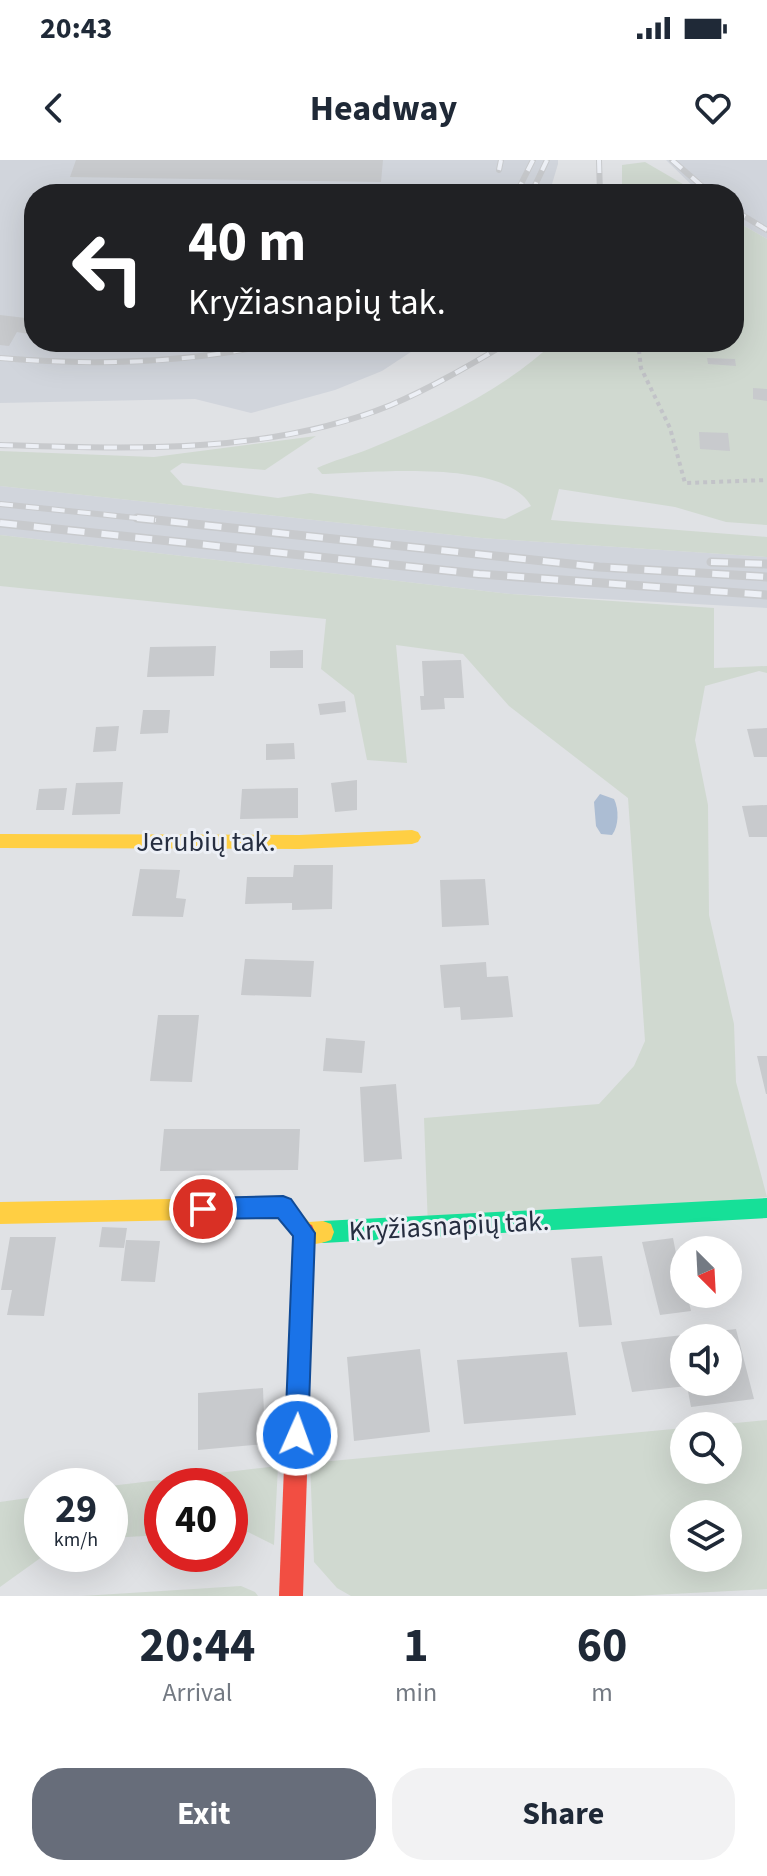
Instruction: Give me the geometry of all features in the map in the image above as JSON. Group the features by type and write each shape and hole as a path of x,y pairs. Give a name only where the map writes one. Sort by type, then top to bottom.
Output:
{"street":[{"name":"Jerubių tak.","path":"0,841 299,842 412,837"},
{"path":"0,1213 283,1207 304,1233 291,1596"},
{"name":"Kryžiasnapių tak.","path":"304,1233 767,1208"}],"path":[{"path":"640,352 644,382 663,410 685,483 767,480"}],"shaded area":[{"path":"0,160 558,160 552,184 24,184 24,352 411,352 382,371 335,390 251,413 195,399 0,403"},
{"path":"666,160 767,160 767,239 744,226 744,184 691,184"},
{"path":"645,162 683,184 622,184 622,165"},
{"path":"744,226 767,239 767,525 726,522 675,507 559,489 551,520 767,537 767,557 481,538 0,486 0,451 154,457 316,436 265,470 182,463 170,471 183,485 278,498 310,493 505,519 531,506 517,491 494,481 435,472 322,474 317,468 394,439 443,416 513,376 543,352 744,352"},
{"path":"0,486 481,538 767,557 767,608 511,594 0,535"},
{"path":"0,535 511,594 714,608 714,668 767,666 767,673 759,671 705,686 695,740 708,805 709,915 734,1024 736,1082 767,1197 428,1228 424,1118 599,1104 634,1066 645,1041 628,798 509,706 463,654 396,645 407,763 367,760 354,695 321,669 326,619 0,586"},
{"path":"767,1420 767,1589 633,1596 351,1596 337,1588 314,1562 310,1463 670,1429 670,1484 742,1484 742,1422"},
{"path":"278,1466 274,1545 248,1532 248,1470"},
{"path":"144,1482 144,1536 128,1537 128,1484"},
{"path":"24,1499 24,1570 0,1587 0,1502"},
{"path":"241,1586 258,1596 82,1596"}],"water":[{"path":"600,794 614,799 616,803 617,822 612,835 601,834 596,826 594,802"}],"building":[{"path":"76,160 383,160 381,182 70,177"},
{"path":"0,315 24,318 24,333 17,332 9,346 0,345"},
{"path":"707,358 735,359 736,366 708,364"},
{"path":"753,388 767,389 767,401 753,399"},
{"path":"699,432 728,433 730,451 700,449"},
{"path":"216,646 214,676 147,677 150,647"},
{"path":"303,650 303,668 270,668 270,651"},
{"path":"461,660 464,698 444,698 445,709 421,710 420,696 424,696 422,661"},
{"path":"345,701 346,712 320,715 318,704"},
{"path":"143,710 170,710 168,733 140,734"},
{"path":"119,726 116,751 93,752 96,727"},
{"path":"767,728 767,757 754,757 747,729"},
{"path":"294,743 295,759 266,760 266,744"},
{"path":"357,780 357,810 335,812 331,783"},
{"path":"123,782 120,814 72,815 76,783"},
{"path":"67,788 64,810 36,810 39,789"},
{"path":"298,788 298,818 240,819 242,789"},
{"path":"767,805 767,837 749,837 742,806"},
{"path":"294,865 333,865 332,909 292,910 292,903 245,904 247,877 293,877"},
{"path":"140,869 180,870 176,898 186,899 183,917 132,916"},
{"path":"485,879 489,925 442,927 440,880"},
{"path":"245,959 314,961 311,997 241,995"},
{"path":"486,962 487,977 508,976 513,1017 461,1020 460,1007 444,1008 440,965"},
{"path":"158,1015 199,1015 192,1082 150,1081"},
{"path":"326,1038 365,1041 362,1073 323,1071"},
{"path":"757,1056 767,1056 767,1094 766,1094"},
{"path":"396,1084 402,1159 364,1162 360,1087"},
{"path":"164,1129 300,1129 298,1170 160,1171"},
{"path":"102,1227 127,1228 124,1248 99,1247"},
{"path":"10,1237 56,1237 44,1316 7,1315 12,1290 1,1290"},
{"path":"670,1238 670,1308 690,1308 691,1311 660,1315 642,1242"},
{"path":"126,1240 160,1241 155,1282 121,1281"},
{"path":"602,1256 612,1325 579,1327 571,1258"},
{"path":"670,1336 670,1388 632,1392 621,1342"},
{"path":"420,1349 430,1432 354,1441 347,1357"},
{"path":"567,1352 576,1415 464,1424 457,1360"},
{"path":"742,1352 754,1399 691,1407 689,1396 742,1396"},
{"path":"263,1388 265,1444 198,1450 198,1393"}],"railway":[{"path":"499,170 501,160"},
{"path":"521,184 533,160"},
{"path":"536,184 547,160"},
{"path":"599,160 600,184"},
{"path":"672,160 700,184"},
{"path":"744,216 767,230"},
{"path":"0,358 106,362 176,359 228,352"},
{"path":"0,445 198,445 296,433 391,405 491,352"},
{"path":"0,504 152,520"},
{"path":"137,518 152,520"},
{"path":"152,520 156,520"},
{"path":"152,520 599,567 767,577"},
{"path":"0,523 479,574 767,595"},
{"path":"711,562 767,564"}],"traffic: fast":[{"path":"323,1232 767,1208"}],"traffic: slow":[{"path":"0,841 299,842 412,837"},
{"path":"0,1213 283,1207 304,1233 323,1232"}],"traffic: jam":[{"path":"291,1596 304,1233"}],"route":[{"path":"203,1209 283,1207 304,1233 297,1435"}]}
